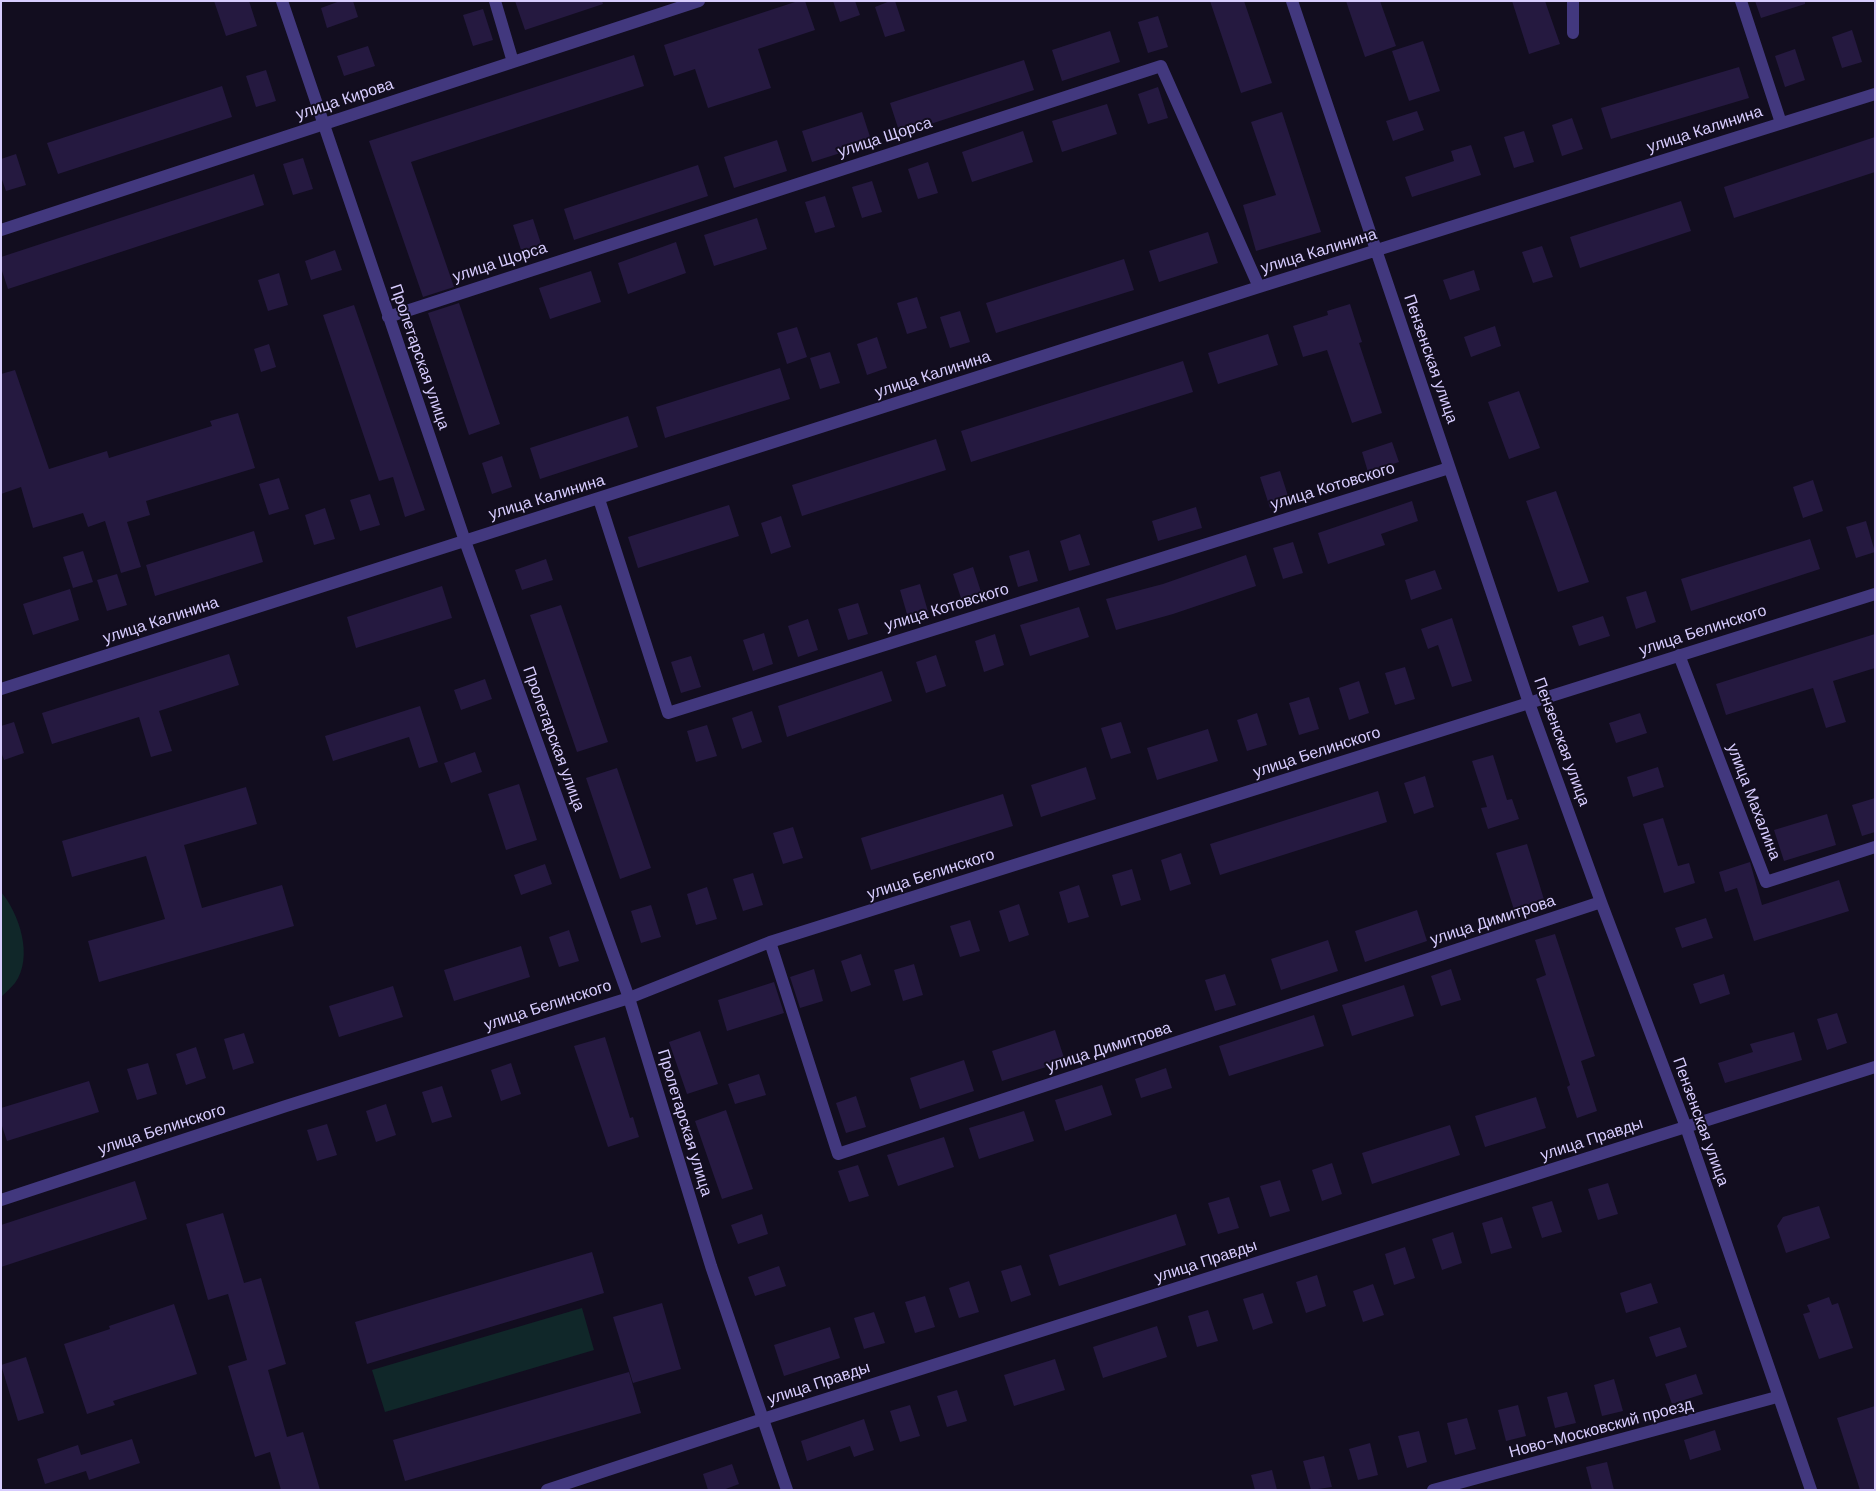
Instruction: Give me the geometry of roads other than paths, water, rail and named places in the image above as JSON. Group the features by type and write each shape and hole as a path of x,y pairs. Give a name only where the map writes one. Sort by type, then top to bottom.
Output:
{"street":[{"name":"Пролетарская улица","path":"282,1 465,541 630,998 711,1266 787,1490"},
{"path":"495,1 514,62"},
{"name":"улица Кирова","path":"1,230 699,1"},
{"name":"Пензенская улица","path":"1292,1 1529,703 1601,902 1686,1127 1810,1490"},
{"path":"1573,1 1573,33"},
{"path":"1741,1 1781,123"},
{"name":"улица Щорса","path":"388,317 1161,66 1259,287"},
{"name":"улица Калинина","path":"1,689 1259,287 1377,252 1875,94"},
{"name":"улица Котовского","path":"598,499 668,713 1450,468"},
{"name":"улица Белинского","path":"1,1200 286,1106 630,998 770,942 1875,594"},
{"name":"улица Махалина","path":"1679,655 1766,882 1875,847"},
{"name":"улица Димитрова","path":"770,942 838,1154 1601,902"},
{"name":"улица Правды","path":"547,1490 763,1419 1875,1067"},
{"name":"Ново-Московский проезд","path":"1433,1490 1777,1397"}]}
